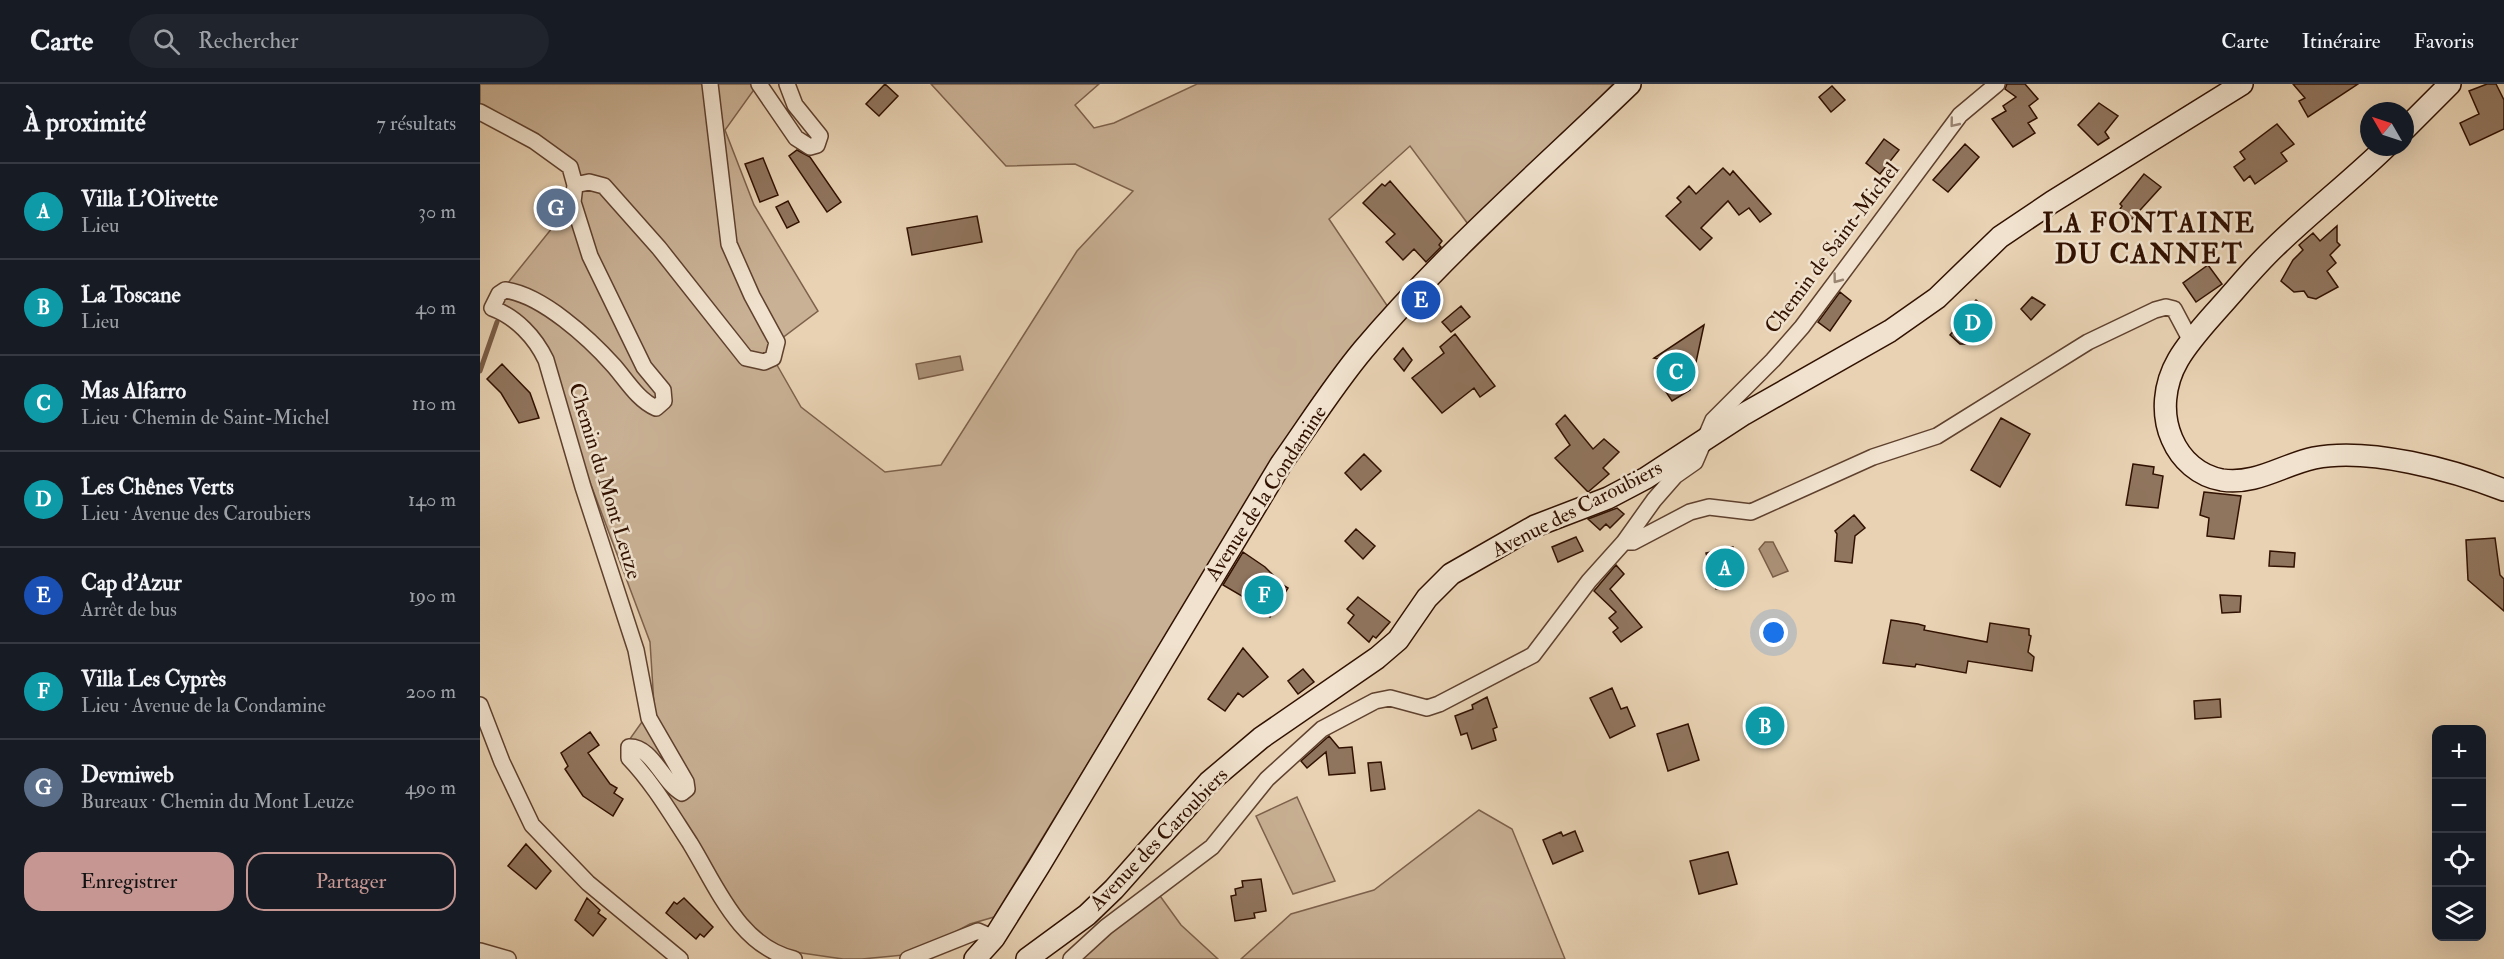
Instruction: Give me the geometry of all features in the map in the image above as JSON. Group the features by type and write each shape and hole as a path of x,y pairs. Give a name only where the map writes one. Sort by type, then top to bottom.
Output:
{"street":[{"path":"480,112 534,141 570,167 574,185 589,182 604,186 659,248 746,358 764,362 773,358 777,342 752,296 729,244 710,84"},
{"path":"759,84 796,138 810,147 816,146 820,136 795,105 787,84"},
{"name":"Avenue de la Condamine","path":"975,959 994,938 1281,464 1362,351 1429,278 1630,84"},
{"name":"Chemin de Saint-Michel","path":"1071,959 1106,927 1212,847 1268,779 1322,729 1375,701 1390,698 1427,708 1439,704 1533,655 1589,580 1624,542 1654,500 1675,476 1695,462 1703,448 1703,440 1713,420 1773,360 1802,327 1920,165 1960,115 1997,84"},
{"name":"Avenue des Caroubiers","path":"1027,959 1087,915 1114,889 1209,782 1261,738 1377,658 1398,640 1427,598 1451,574 1535,526 1608,498 1646,478 1703,440 1890,331 1937,298 2000,237 2242,84"},
{"path":"2414,120 2450,84"},
{"path":"2376,156 2276,246 2191,341 2177,362 2165,403 2169,432 2178,452 2200,473 2221,480 2244,481 2313,458 2347,455 2460,473 2504,490"},
{"name":"Chemin du Mont Leuze","path":"486,308 505,290 521,292 560,317 603,353 645,403 656,408 664,401 663,390 644,367 590,256 573,202 574,185"},
{"path":"1624,542 1633,542 1690,512 1709,507 1751,512 1873,457 1909,443 1937,436 2088,342 2156,310 2166,307 2174,309 2179,314 2191,341"},
{"name":"Chemin du Mont Leuze","path":"486,308 504,312 537,340 546,360 583,487 636,650 649,718 686,782 687,789 682,793 674,789 643,751 629,747 629,758 650,781 734,917 758,942 773,952 794,959"},
{"path":"480,705 502,762 532,825 588,883 680,959"},
{"path":"908,959 978,931 994,938"},
{"path":"480,951 508,959"}],"shaded area":[{"path":"480,84 758,84 725,130 754,205 818,311 777,342 773,358 801,407 885,472 941,465 1077,251 1133,191 1075,164 1006,166 931,84 1099,84 1075,105 1094,128 1114,123 1197,84 1613,84 1471,228 1410,146 1329,219 1388,307 1327,379 1293,428 994,917 970,924 914,954 843,959 781,950 761,939 742,918 627,743 654,705 650,642 537,341 504,312 499,294 573,202 570,167 534,141 480,121"},
{"path":"960,356 963,370 919,379 916,364"},
{"path":"1765,542 1773,542 1788,571 1773,577 1759,549"},
{"path":"1297,797 1335,881 1293,894 1256,816"},
{"path":"1479,810 1512,829 1565,959 1241,959 1291,914 1374,890"},
{"path":"1155,889 1181,925 1218,959 1071,959"}],"building":[{"path":"885,84 898,96 879,116 866,104"},
{"path":"2007,84 2025,84 2038,99 2029,106 2037,118 2028,123 2035,133 2013,147 1992,119 2006,111 2003,106 2016,97 2005,89"},
{"path":"2293,84 2358,84 2308,117 2299,101 2305,98"},
{"path":"2487,84 2496,84 2504,100 2504,129 2470,145 2460,123 2479,114 2469,91"},
{"path":"1832,86 1845,100 1831,112 1819,97"},
{"path":"2099,103 2118,116 2105,132 2109,138 2098,145 2078,125"},
{"path":"2277,124 2294,144 2281,153 2287,161 2255,184 2250,176 2244,181 2234,167 2245,159 2240,152"},
{"path":"1884,139 1899,150 1880,174 1866,163"},
{"path":"1965,144 1979,157 1948,192 1933,180"},
{"path":"797,150 810,157 841,202 827,212 789,156"},
{"path":"763,158 778,195 760,202 745,164"},
{"path":"1723,168 1730,175 1733,171 1771,214 1760,222 1749,208 1739,215 1728,201 1701,228 1712,238 1700,250 1666,216 1681,202 1677,198 1689,186 1696,194"},
{"path":"2144,174 2161,187 2132,219 2120,209 2122,206 2120,204"},
{"path":"1390,181 1442,241 1439,245 1441,247 1426,262 1414,249 1403,260 1386,242 1395,234 1363,203 1382,184 1385,186"},
{"path":"788,201 799,222 787,228 776,207"},
{"path":"977,216 982,242 912,255 907,228"},
{"path":"2337,226 2337,242 2340,245 2330,255 2336,263 2327,271 2338,287 2316,299 2308,297 2304,291 2294,292 2281,281 2293,260 2303,250 2299,245 2313,233 2320,241"},
{"path":"2208,265 2222,284 2196,302 2183,283"},
{"path":"1840,292 1851,301 1830,331 1818,322"},
{"path":"2032,297 2045,305 2031,320 2021,309"},
{"path":"1976,300 1993,315 1965,344 1960,344 1950,335 1958,326 1954,323"},
{"path":"1461,306 1470,317 1451,332 1442,322"},
{"path":"1704,325 1690,390 1672,401 1664,389 1669,385 1662,374 1664,360 1654,358"},
{"path":"1455,334 1495,386 1480,397 1474,388 1442,413 1412,378 1444,353 1440,347"},
{"path":"1403,348 1412,360 1404,371 1394,359"},
{"path":"502,364 530,393 539,418 519,423 501,393 487,379"},
{"path":"1565,415 1593,449 1604,439 1619,452 1603,468 1609,474 1588,492 1555,458 1570,445 1556,424"},
{"path":"2001,418 2030,434 2000,487 1971,470"},
{"path":"1364,454 1381,471 1361,490 1345,473"},
{"path":"2133,464 2154,467 2153,474 2163,476 2158,508 2126,505"},
{"path":"2204,492 2241,496 2234,539 2207,536 2209,518 2200,515"},
{"path":"1617,508 1624,514 1610,528 1606,524 1600,530 1588,519"},
{"path":"1854,515 1865,528 1855,536 1852,563 1835,561 1837,534 1835,531"},
{"path":"1356,529 1375,546 1363,559 1345,541"},
{"path":"1576,537 1583,551 1558,562 1552,547"},
{"path":"2495,538 2500,575 2504,579 2504,611 2468,580 2466,540"},
{"path":"1733,547 1741,576 1729,580 1731,586 1716,589 1706,553"},
{"path":"2270,551 2295,553 2294,567 2269,566"},
{"path":"1243,552 1265,567 1275,577 1273,579 1288,588 1270,617 1253,607 1254,603 1223,585"},
{"path":"1616,565 1624,574 1610,589 1642,627 1621,642 1613,632 1618,628 1609,618 1616,612 1594,591"},
{"path":"2220,595 2241,596 2240,612 2222,613"},
{"path":"1358,597 1390,622 1376,638 1373,636 1369,642 1348,623 1354,615 1347,609"},
{"path":"1891,620 1925,626 1924,630 1987,642 1990,623 2029,629 2031,636 2028,652 2034,657 2032,671 1968,661 1966,673 1916,664 1915,667 1883,663"},
{"path":"1243,648 1268,677 1243,697 1238,693 1225,711 1208,699"},
{"path":"1303,669 1314,682 1298,694 1288,681"},
{"path":"1612,688 1621,709 1627,707 1635,726 1610,738 1590,698"},
{"path":"1487,697 1497,727 1493,729 1496,740 1472,749 1467,733 1461,735 1455,716 1473,709 1472,705"},
{"path":"2220,699 2221,717 2195,719 2194,701"},
{"path":"1773,708 1779,741 1757,745 1751,712"},
{"path":"1688,724 1699,760 1668,771 1657,734"},
{"path":"590,732 599,745 588,753 610,784 617,788 614,793 623,799 613,816 583,796 565,769 568,766 561,753"},
{"path":"1329,736 1339,748 1352,747 1355,773 1329,775 1326,752 1307,768 1301,761"},
{"path":"1381,762 1385,789 1371,791 1368,763"},
{"path":"1575,831 1583,851 1553,864 1543,840 1561,832 1563,836"},
{"path":"526,844 551,871 536,889 508,866"},
{"path":"1728,852 1737,884 1699,894 1690,861"},
{"path":"1261,879 1266,911 1254,913 1255,918 1235,921 1231,896 1236,895 1235,889 1243,887 1242,881"},
{"path":"587,898 600,910 598,913 606,919 593,936 575,920"},
{"path":"684,898 713,927 704,937 700,934 696,939 666,913 674,902 677,904"}],"waterway":[{"path":"480,371 497,322"}],"place":[{"name":"Devmiweb","path":"556,208"},
{"name":"Cap d’Azur","path":"1421,300"},
{"name":"Les Chênes Verts","path":"1973,323"},
{"name":"Mas Alfarro","path":"1676,372"},
{"name":"Villa L'Olivette","path":"1725,568"},
{"name":"Villa Les Cyprès","path":"1264,595"},
{"name":"La Toscane","path":"1765,726"}],"district":[{"name":"LA FONTAINE DU CANNET","path":"2149,238"}]}
